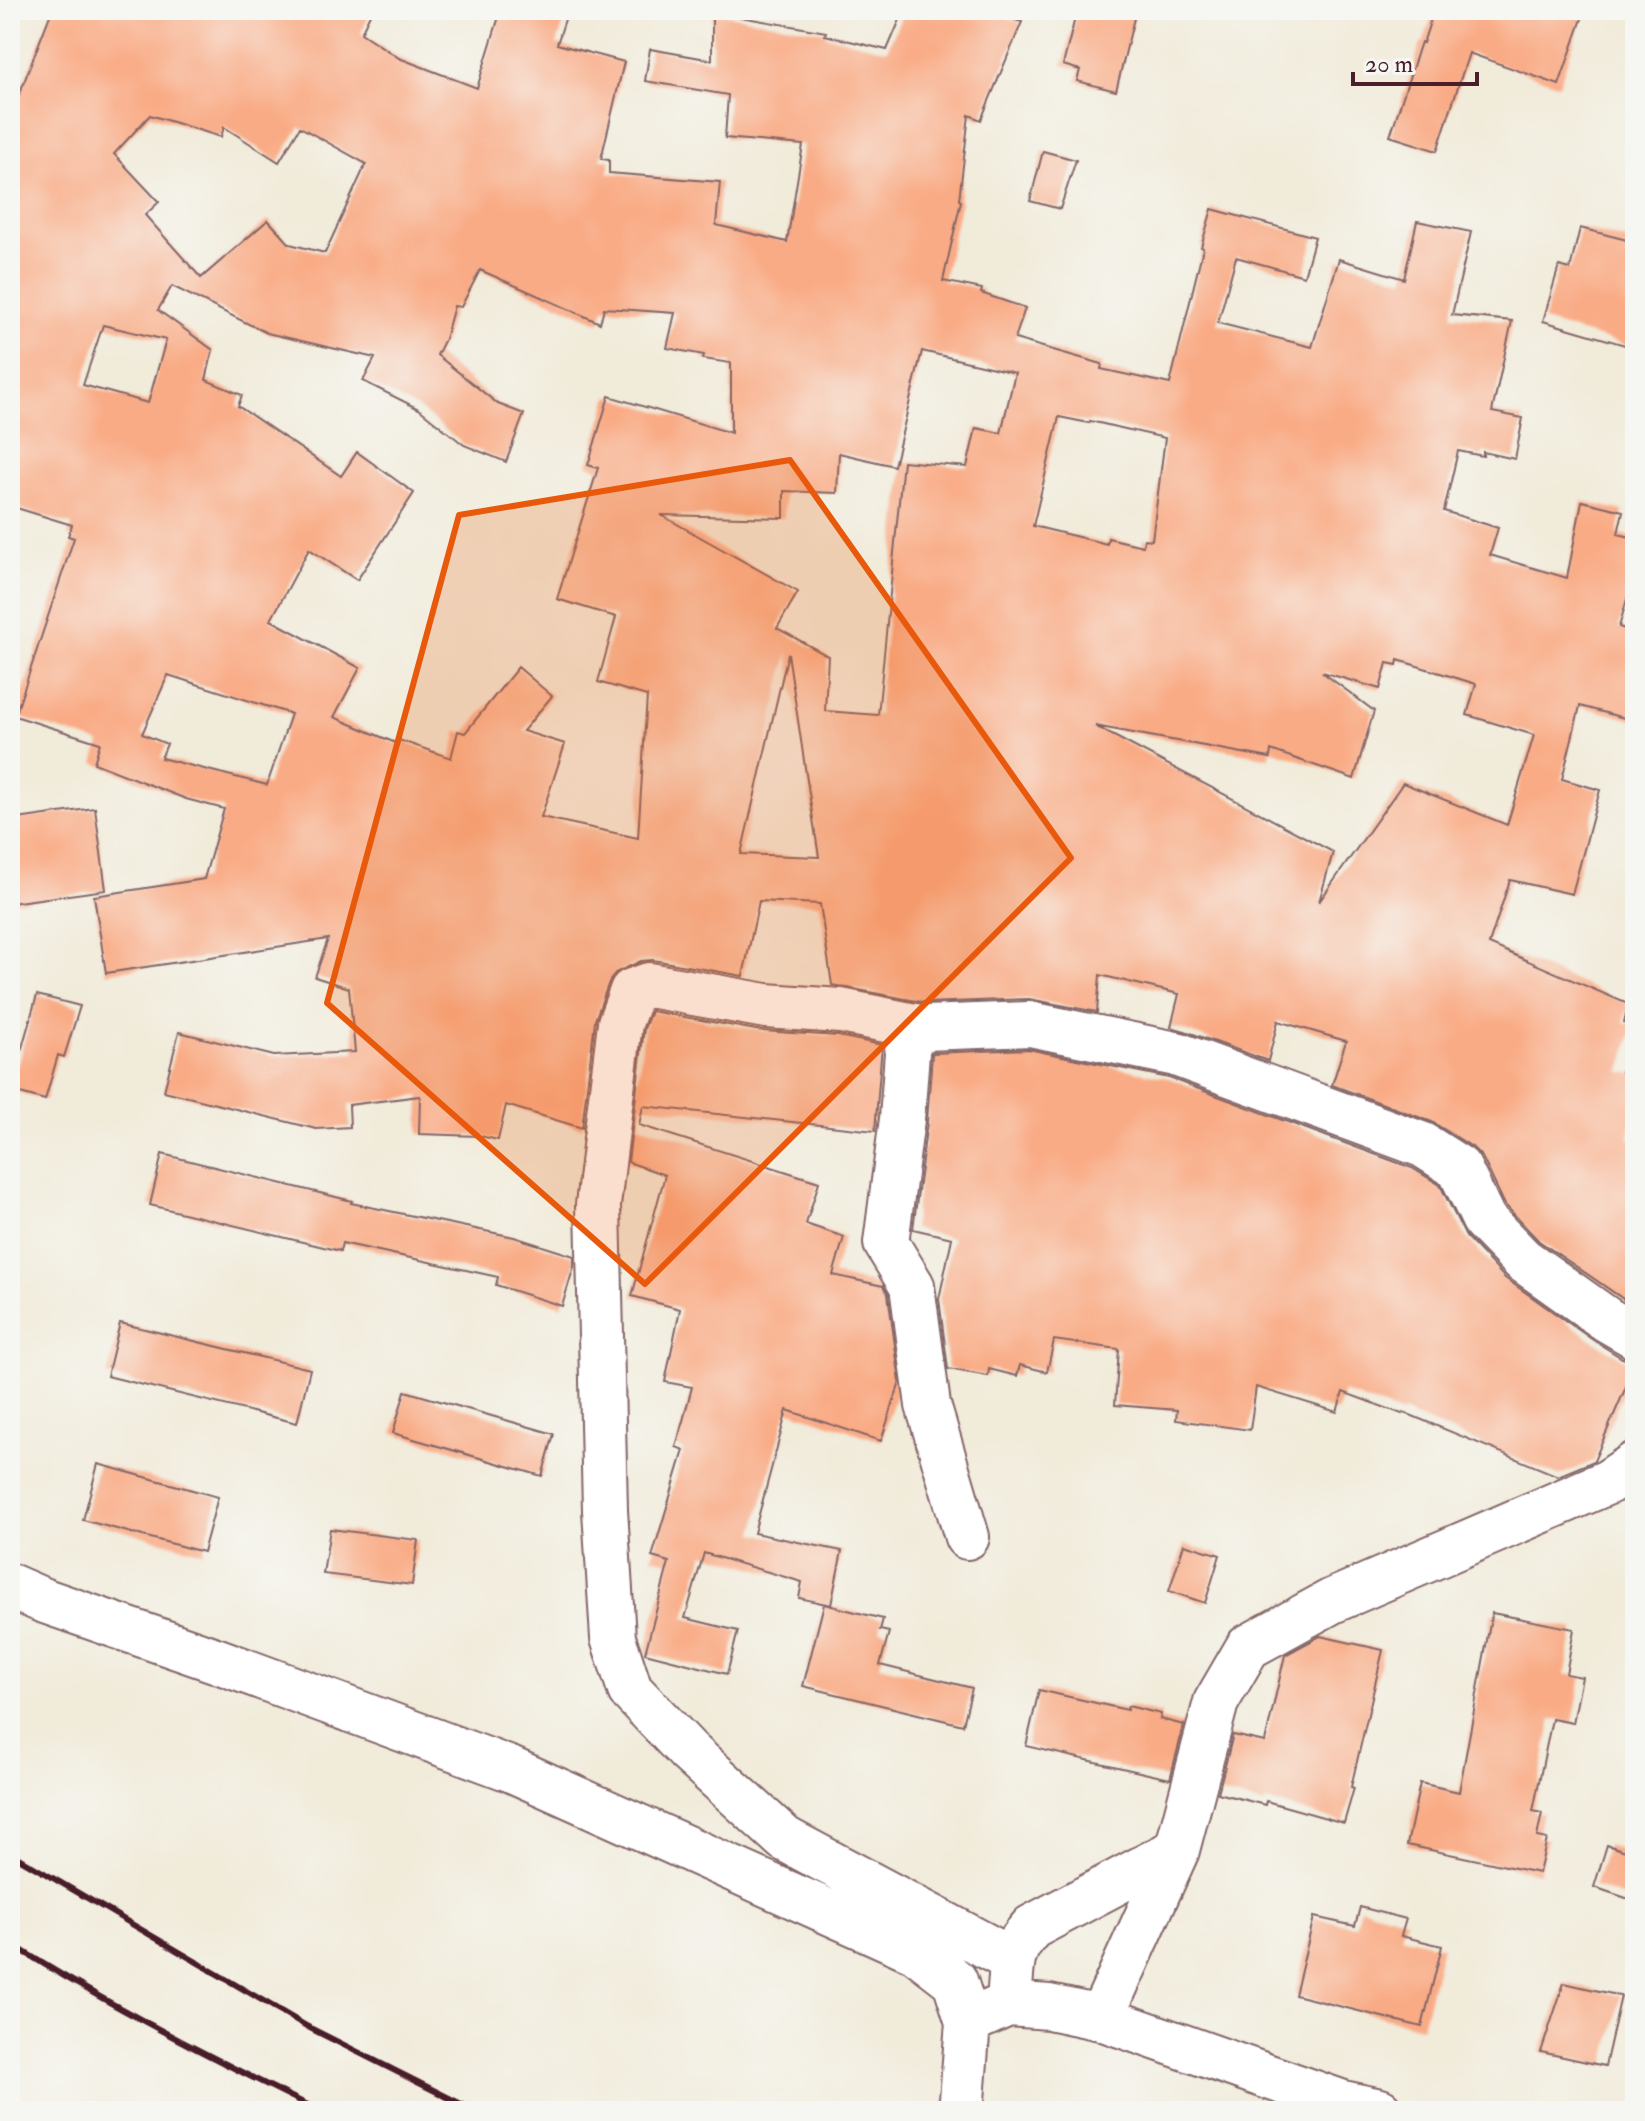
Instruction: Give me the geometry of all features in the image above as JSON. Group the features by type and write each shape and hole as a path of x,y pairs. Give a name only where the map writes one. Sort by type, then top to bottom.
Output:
{"street":[{"path":"1012,1960 785,1839 689,1752 630,1690 613,1638 604,1494 598,1205 620,1023 632,991 649,985 766,1006 841,1011 925,1028 1030,1024 1176,1054 1423,1145 1459,1168 1484,1220 1523,1260 1635,1336"},
{"path":"925,1028 908,1039 902,1119 886,1243 912,1286 928,1405 967,1537"},
{"path":"1101,2018 1177,1850 1216,1702 1248,1647 1332,1601 1608,1482 1635,1464"},
{"path":"10,1586 510,1769 916,1951 955,1981 968,2022 959,2111"},
{"path":"1008,2004 1012,1960 1019,1942 1032,1927 1177,1850"},
{"path":"968,2022 1008,2004 1049,2007 1101,2018 1343,2103 1380,2111"}],"highlighted area":[{"path":"790,460 1071,858 645,1284 327,1003 459,515"}],"building":[{"path":"52,10 372,10 361,33 399,58 477,88 501,10 568,10 557,44 624,62 601,159 609,160 609,173 720,182 716,225 787,242 803,145 725,138 728,95 645,81 650,49 712,60 712,12 826,32 825,35 887,50 904,10 981,10 1022,22 981,120 969,115 961,201 943,281 982,289 981,293 1025,308 1015,339 1102,364 1101,369 1170,384 1212,209 1315,237 1304,276 1236,257 1218,323 1312,347 1339,259 1404,279 1417,221 1471,232 1452,315 1512,321 1492,412 1523,418 1515,459 1483,452 1483,456 1458,451 1444,511 1498,528 1490,555 1567,578 1582,501 1623,511 1618,534 1635,538 1635,571 1619,627 1635,632 1635,721 1580,706 1562,779 1600,790 1572,894 1510,880 1489,944 1628,1004 1624,1023 1634,1024 1621,1072 1635,1074 1629,1139 1635,1140 1635,1307 1539,1241 1505,1205 1482,1157 1472,1147 1432,1122 1332,1085 1346,1041 1278,1021 1268,1061 1171,1027 1179,994 1100,975 1097,1012 1029,999 927,1003 832,985 820,904 759,901 743,976 653,960 641,961 615,973 595,1020 582,1128 506,1105 498,1140 480,1136 419,1134 420,1096 349,1105 350,1127 316,1129 164,1091 179,1032 274,1056 355,1052 349,988 315,977 328,939 106,973 94,896 204,879 224,809 186,799 94,763 100,743 15,716 74,538 68,536 72,525 10,506 10,118","holes":["150,115 221,137 224,127 279,162 300,127 366,164 325,253 290,244 268,220 201,278 145,215 159,202 114,154","480,270 600,323 604,308 675,313 667,348 704,355 703,359 731,363 731,433 609,396 588,465 598,468 557,599 616,617 598,682 647,696 638,838 541,817 565,744 523,731 552,696 518,667 465,733 458,731 451,758 399,740 398,744 334,717 360,668 271,620 309,549 357,580 414,493 357,452 341,476 238,406 242,395 206,380 213,350 158,310 172,286 267,333 375,358 363,381 419,409 464,445 506,462 524,414 498,404 437,355 454,306 461,307","103,325 166,340 148,403 83,385","922,351 1015,373 1001,433 976,428 967,467 903,461 878,715 825,711 828,656 777,628 798,592 661,515 784,518 784,491 837,493 839,453 894,466","1059,417 1165,438 1152,540 1144,539 1143,546 1108,538 1107,544 1033,526","788,653 806,774 819,857 741,854","1398,660 1476,684 1467,715 1534,735 1507,825 1403,783 1319,902 1333,852 1095,726 1270,758 1271,750 1354,779 1374,711 1322,672 1380,689 1387,663 1397,665","168,675 291,714 267,785 161,758 167,744 142,734"]},
{"path":"1077,10 1136,10 1116,91 1077,81 1080,70 1063,65"},
{"path":"1434,10 1585,10 1559,85 1469,53 1437,151 1390,136"},
{"path":"1043,151 1076,160 1060,209 1030,201"},
{"path":"1580,228 1635,242 1635,348 1543,321 1559,266 1570,269"},
{"path":"95,808 106,890 10,903 10,820"},
{"path":"37,995 80,1006 64,1057 58,1055 45,1100 10,1090"},
{"path":"651,1011 762,1031 838,1036 882,1045 875,1131 643,1106 639,1125 819,1182 806,1224 844,1237 833,1275 883,1286 888,1294 900,1382 881,1441 787,1410 754,1533 842,1551 831,1605 799,1598 802,1582 704,1553 685,1618 738,1631 727,1674 645,1653 669,1562 652,1557 684,1450 676,1447 692,1387 665,1382 680,1309 632,1296 665,1175 628,1162 644,1029"},
{"path":"1028,1049 1169,1078 1412,1168 1440,1185 1466,1237 1505,1278 1593,1340 1622,1358 1635,1361 1594,1461 1558,1476 1403,1412 1343,1392 1337,1412 1256,1387 1250,1430 1176,1420 1177,1410 1115,1405 1119,1349 1054,1340 1047,1372 1020,1365 1017,1376 989,1369 988,1376 948,1369 939,1299 952,1238 913,1229 927,1122 932,1053"},
{"path":"162,1154 351,1203 514,1237 574,1256 562,1306 496,1285 498,1277 342,1243 340,1251 150,1205"},
{"path":"120,1323 310,1369 297,1423 107,1376"},
{"path":"405,1391 554,1434 542,1476 393,1433"},
{"path":"98,1464 218,1497 203,1552 83,1520"},
{"path":"330,1529 418,1540 412,1585 323,1574"},
{"path":"1184,1544 1220,1555 1205,1603 1169,1591"},
{"path":"824,1604 883,1619 880,1630 889,1632 880,1665 972,1688 963,1725 803,1686"},
{"path":"1492,1613 1574,1629 1566,1674 1582,1677 1573,1723 1552,1719 1533,1811 1542,1813 1537,1837 1547,1839 1539,1873 1407,1845 1420,1783 1459,1792"},
{"path":"1320,1636 1383,1650 1344,1823 1266,1801 1265,1805 1218,1793 1233,1735 1265,1742 1285,1655"},
{"path":"1039,1690 1127,1710 1128,1706 1161,1714 1160,1719 1184,1725 1170,1779 1026,1746"},
{"path":"1607,1845 1635,1854 1635,1901 1594,1887"},
{"path":"1360,1907 1406,1919 1401,1936 1442,1946 1422,2027 1295,1995 1314,1917 1355,1926"},
{"path":"1564,1983 1621,1996 1605,2066 1541,2052"}],"railway":[{"path":"10,1853 308,2027 475,2111"},
{"path":"10,1943 162,2031 320,2111"}]}
